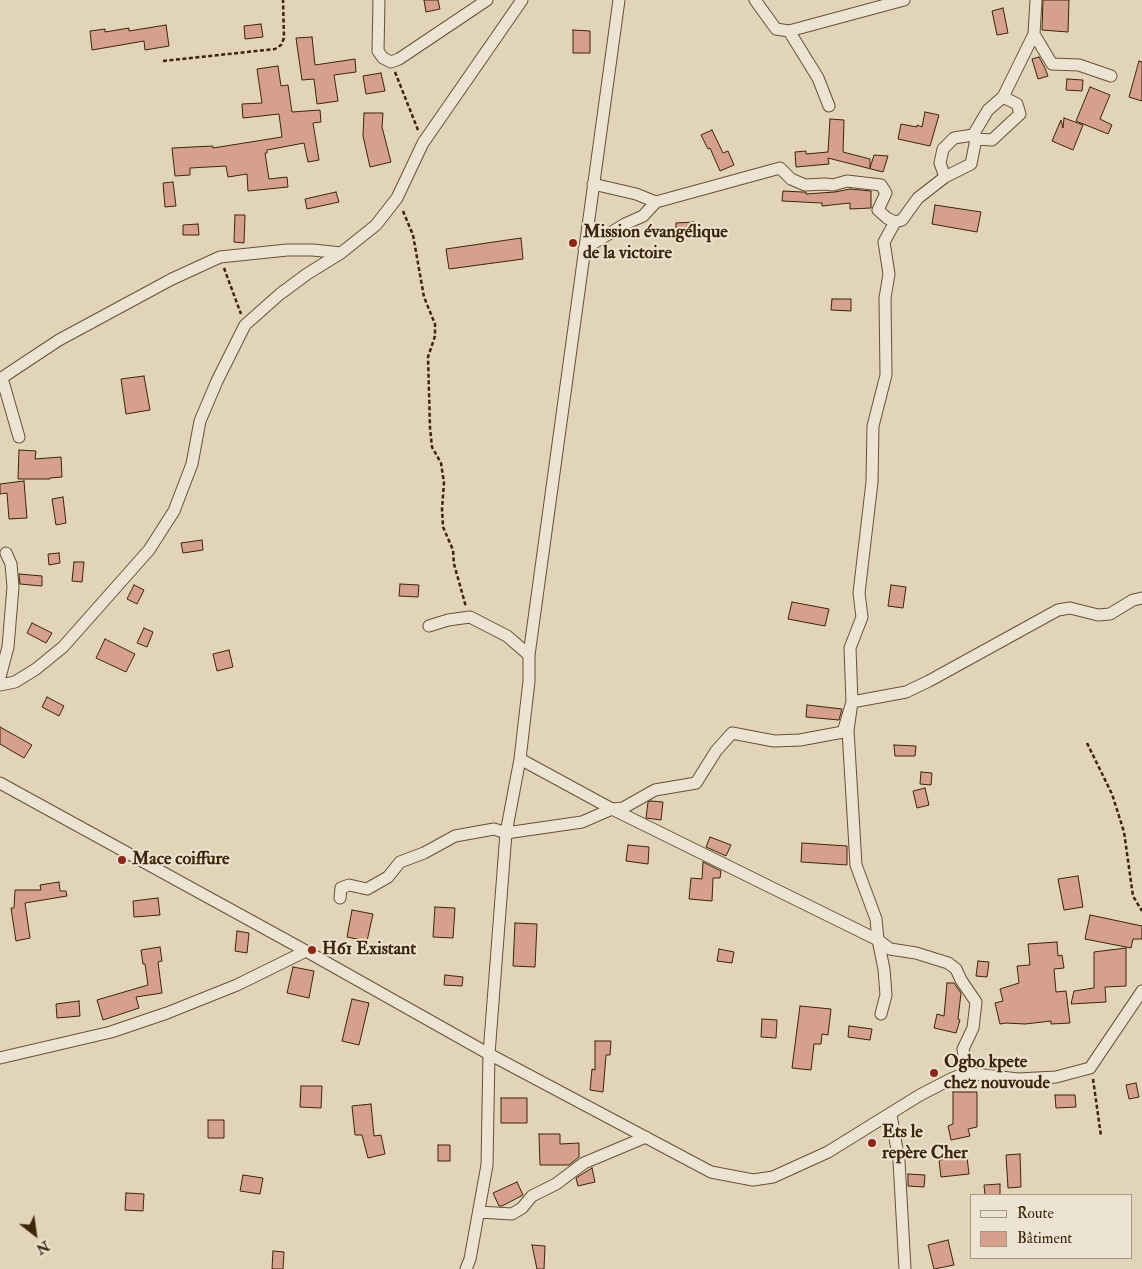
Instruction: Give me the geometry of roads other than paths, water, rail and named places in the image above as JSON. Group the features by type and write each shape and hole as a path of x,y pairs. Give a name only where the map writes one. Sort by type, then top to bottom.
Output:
{"street":[{"path":"379,0 378,50 383,58 390,62 399,59 487,0"},
{"path":"0,685 15,682 36,669 63,646 150,550 174,511 192,464 200,421 216,381 245,325 287,289 341,253 376,225 397,198 422,143 522,0"},
{"path":"466,1269 470,1259 487,1165 489,1054 507,828 520,759 529,681 529,655 619,0"},
{"path":"755,0 776,28 789,31 904,0"},
{"path":"584,249 625,224 643,216 656,202 780,168 791,178 805,185 833,185 847,181 881,184 886,193 878,210 895,222 902,220 918,198 945,177 971,164 974,137 988,110 1002,97 1034,34 1036,0"},
{"path":"789,31 818,78 829,106"},
{"path":"1034,34 1052,64 1078,65 1111,76"},
{"path":"945,177 940,163 944,149 954,138 974,137 992,140 1020,114 1017,104 1002,97"},
{"path":"593,184 636,194 656,202"},
{"path":"881,1014 886,994 884,969 876,919 856,865 851,752 848,730 852,702 850,648 862,617 859,593 872,482 873,426 886,375 885,298 889,274 884,242 895,222"},
{"path":"19,437 1,378 59,340 172,279 220,257 287,250 341,253"},
{"path":"0,677 8,647 13,587 11,564 6,553"},
{"path":"852,702 906,692 1058,610 1070,608 1098,615 1110,614 1133,600 1142,598"},
{"path":"429,626 448,620 470,617 507,636 529,655"},
{"path":"340,898 341,888 349,885 367,889 388,877 400,862 424,853 454,836 494,829 582,822 612,809 624,808 655,790 696,783 716,751 732,734 774,741 800,740 843,732 852,702"},
{"path":"520,759 612,809 878,940 890,949 916,953 948,963 956,969 976,1002 973,1028 963,1049 967,1073"},
{"path":"0,783 306,950 489,1054 711,1172 752,1180 773,1177 798,1167 828,1152 920,1095 967,1073 1018,1079 1056,1077 1090,1068 1142,991"},
{"path":"0,1058 111,1032 148,1019 237,985 306,950"},
{"path":"891,1114 899,1161 905,1269"},
{"path":"478,1212 512,1214 522,1208 532,1196 556,1184 584,1163 646,1137"}],"place":[{"name":"Mission évangélique de la victoire","path":"573,243"},
{"name":"Mace coiffure","path":"122,860"},
{"name":"H61 Existant","path":"312,950"},
{"name":"Ogbo kpete chez nouvoude","path":"934,1073"},
{"name":"Ets le repère Cher","path":"872,1143"}]}
